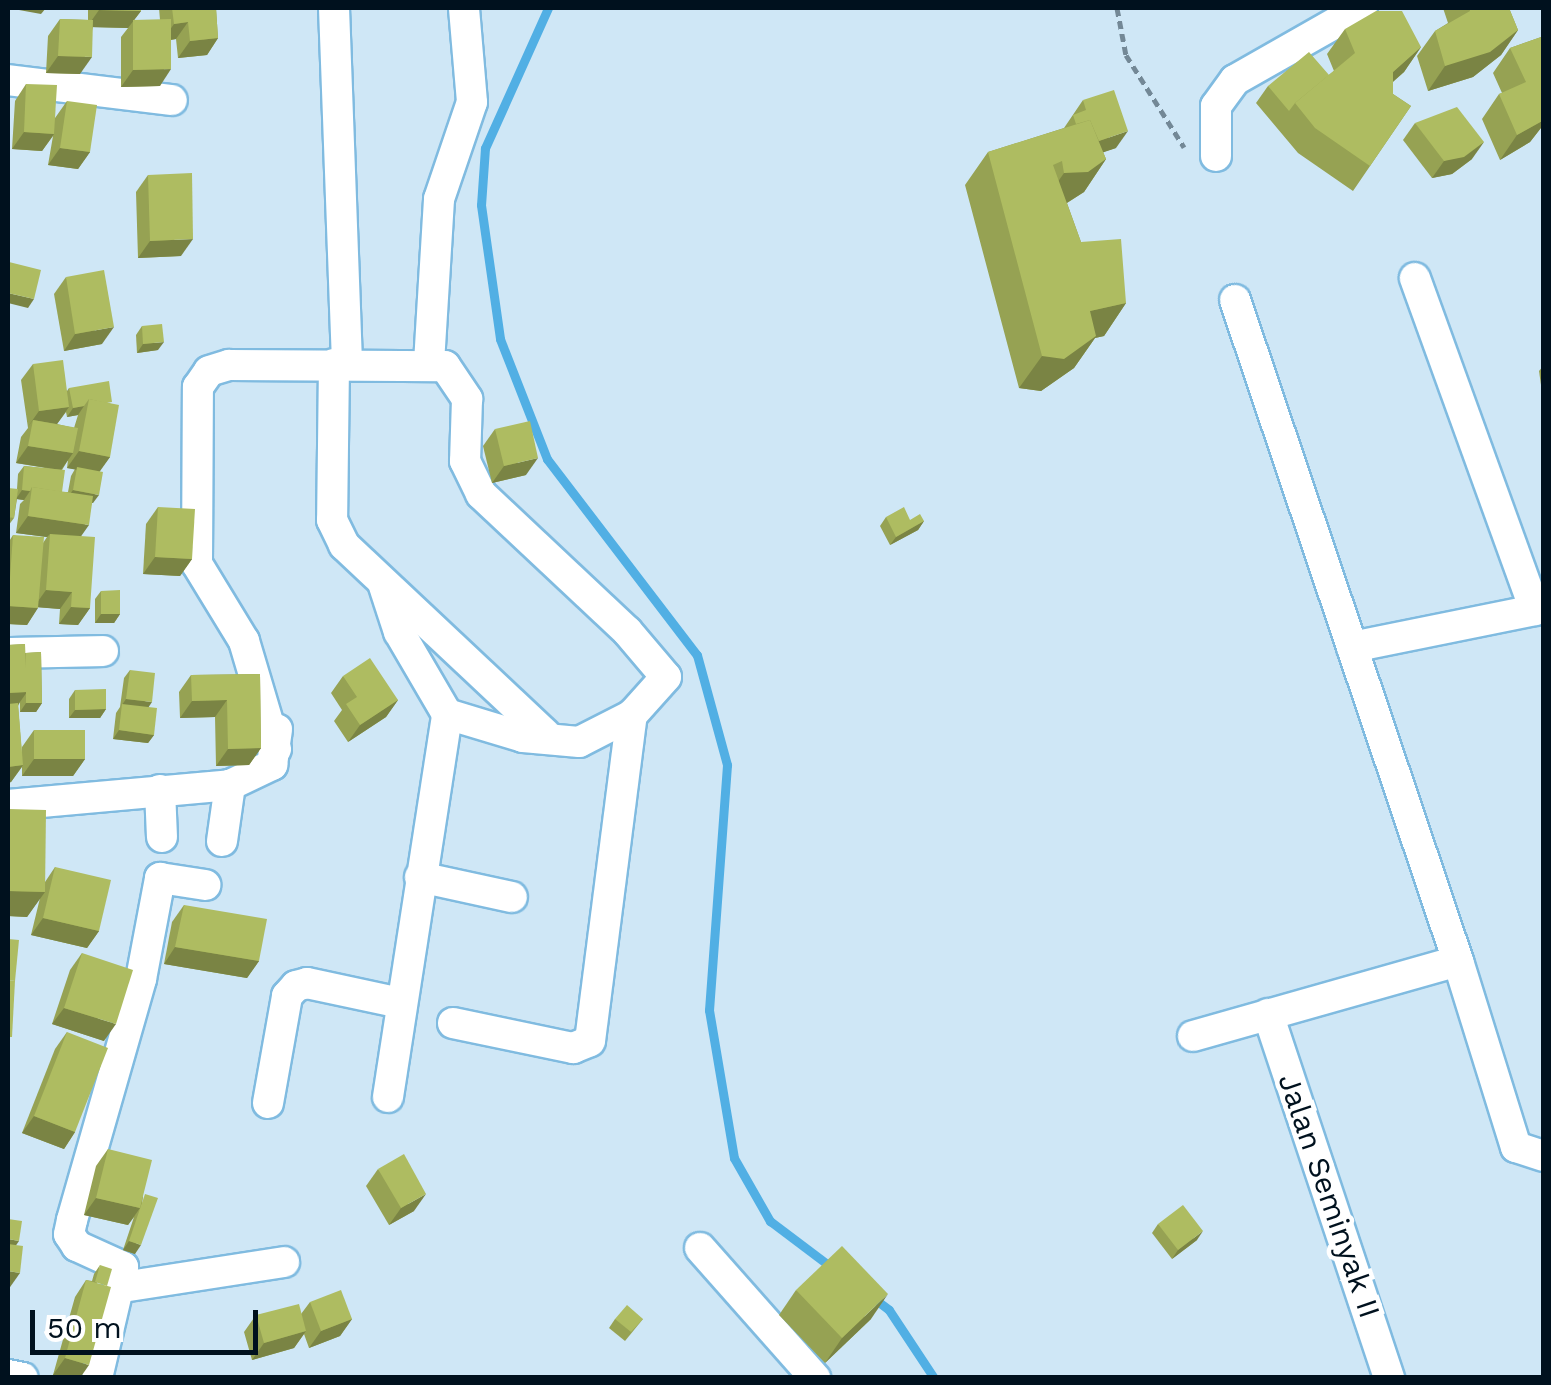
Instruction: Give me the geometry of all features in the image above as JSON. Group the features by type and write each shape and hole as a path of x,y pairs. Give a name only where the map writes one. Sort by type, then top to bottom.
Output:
{"street":[{"path":"8,804 230,785 263,773 276,749 244,641 196,564 198,388 209,372 228,365 341,364 429,363 445,366 462,386 465,461 481,494 663,670 662,686 632,715 579,742 563,744 545,734 344,545 332,520 341,364 334,8"},
{"path":"429,363 439,199 472,102 464,8"},
{"path":"1203,156 1216,106 1235,80 1362,8"},
{"path":"8,80 172,100"},
{"path":"1352,647 1540,621 1414,278"},
{"path":"1235,300 1458,961 1516,1148 1544,1156"},
{"path":"384,586 399,632 447,714 388,1097"},
{"path":"8,653 104,652"},
{"path":"447,714 522,737 545,734"},
{"path":"454,1022 573,1048 590,1042 632,715"},
{"path":"222,842 230,785"},
{"path":"160,790 162,837"},
{"path":"420,877 512,897"},
{"path":"97,1378 123,1287 123,1267 116,1260 77,1246 69,1234 141,980 160,878 205,885"},
{"path":"1194,1036 1458,961"},
{"path":"268,1102 288,996 296,986 307,983 400,1003"},
{"name":"Jalan Seminyak II","path":"1268,1014 1390,1378"},
{"path":"700,1248 815,1378"},
{"path":"123,1287 284,1262"},
{"path":"8,1375 24,1378"}],"path":[{"path":"1117,8 1126,55 1203,156"}],"building":[{"path":"141,8 141,11 99,10"},
{"path":"172,8 216,8 218,38 190,41 188,22 174,24"},
{"path":"1469,8 1509,8 1518,30 1490,52 1445,66 1435,31 1470,11"},
{"path":"1376,11 1402,11 1421,47 1393,72 1393,94 1411,106 1370,166 1315,128 1295,103 1355,53 1345,29"},
{"path":"60,19 93,20 92,57 58,56"},
{"path":"171,19 171,69 133,70 133,20"},
{"path":"1544,36 1544,120 1517,135 1499,94 1526,82 1510,48"},
{"path":"1309,52 1329,75 1289,111 1268,86"},
{"path":"26,84 57,85 54,134 24,132"},
{"path":"1114,90 1128,131 1099,141 1090,120 1076,124 1073,115 1086,110 1083,100"},
{"path":"67,101 97,105 90,152 60,148"},
{"path":"1457,107 1484,142 1464,157 1444,161 1415,123"},
{"path":"1090,120 1106,159 1088,172 1064,173 1062,161 1053,165 1081,242 1121,239 1126,303 1090,311 1096,336 1064,359 1042,356 988,152"},
{"path":"192,173 193,239 150,241 148,175"},
{"path":"9,262 41,270 34,299 8,293"},
{"path":"104,270 114,327 75,334 66,277"},
{"path":"162,324 164,342 143,344 142,326"},
{"path":"63,360 69,407 39,411 33,364"},
{"path":"109,381 112,402 89,399 84,406 73,408 69,388"},
{"path":"89,399 119,405 110,457 79,451"},
{"path":"33,420 78,428 73,453 28,446"},
{"path":"530,421 538,458 504,466 495,429"},
{"path":"24,466 65,470 62,492 32,487 30,491 22,490"},
{"path":"77,467 103,472 99,495 73,490"},
{"path":"32,487 93,496 89,525 28,516"},
{"path":"8,488 18,489 14,518 8,517"},
{"path":"158,507 195,509 192,559 155,557"},
{"path":"904,507 910,520 920,514 924,521 896,537 886,517"},
{"path":"50,534 95,537 90,608 71,607 72,592 46,590"},
{"path":"13,535 44,537 38,608 8,606"},
{"path":"120,590 120,614 101,614 101,591"},
{"path":"25,644 27,692 8,693 8,645"},
{"path":"41,652 42,703 26,703 26,653"},
{"path":"370,658 398,700 360,725 346,704 357,697 343,676"},
{"path":"130,670 155,673 152,702 126,699"},
{"path":"260,674 261,748 228,749 227,700 192,701 191,675"},
{"path":"106,689 106,709 75,710 75,690"},
{"path":"18,703 23,765 8,767 8,704"},
{"path":"122,704 157,708 154,735 119,730"},
{"path":"34,730 85,730 85,759 34,759"},
{"path":"8,809 46,810 45,892 8,891"},
{"path":"55,867 111,880 99,931 43,918"},
{"path":"184,905 267,919 259,961 175,947"},
{"path":"8,939 19,940 15,981 8,980"},
{"path":"82,953 133,970 116,1024 64,1008"},
{"path":"8,980 15,981 12,1037 8,1037"},
{"path":"67,1032 108,1048 75,1132 34,1116"},
{"path":"108,1149 152,1160 140,1208 96,1198"},
{"path":"404,1154 426,1194 401,1208 378,1169"},
{"path":"145,1194 158,1198 141,1245 129,1241"},
{"path":"1183,1205 1203,1231 1178,1250 1158,1224"},
{"path":"8,1219 22,1221 19,1241 8,1239"},
{"path":"8,1244 23,1246 20,1273 8,1271"},
{"path":"842,1246 888,1294 842,1338 796,1290"},
{"path":"100,1265 112,1269 107,1286 95,1282"},
{"path":"86,1280 111,1287 89,1365 65,1358"},
{"path":"341,1290 352,1319 321,1331 310,1302"},
{"path":"299,1304 306,1331 264,1343 256,1315"},
{"path":"627,1305 643,1319 631,1332 615,1319"}],"waterway":[{"path":"548,8 485,148 481,205 500,339 547,459 697,655 727,765 709,1010 734,1158 770,1221 831,1267"},
{"path":"872,1297 889,1310 934,1378"}]}
